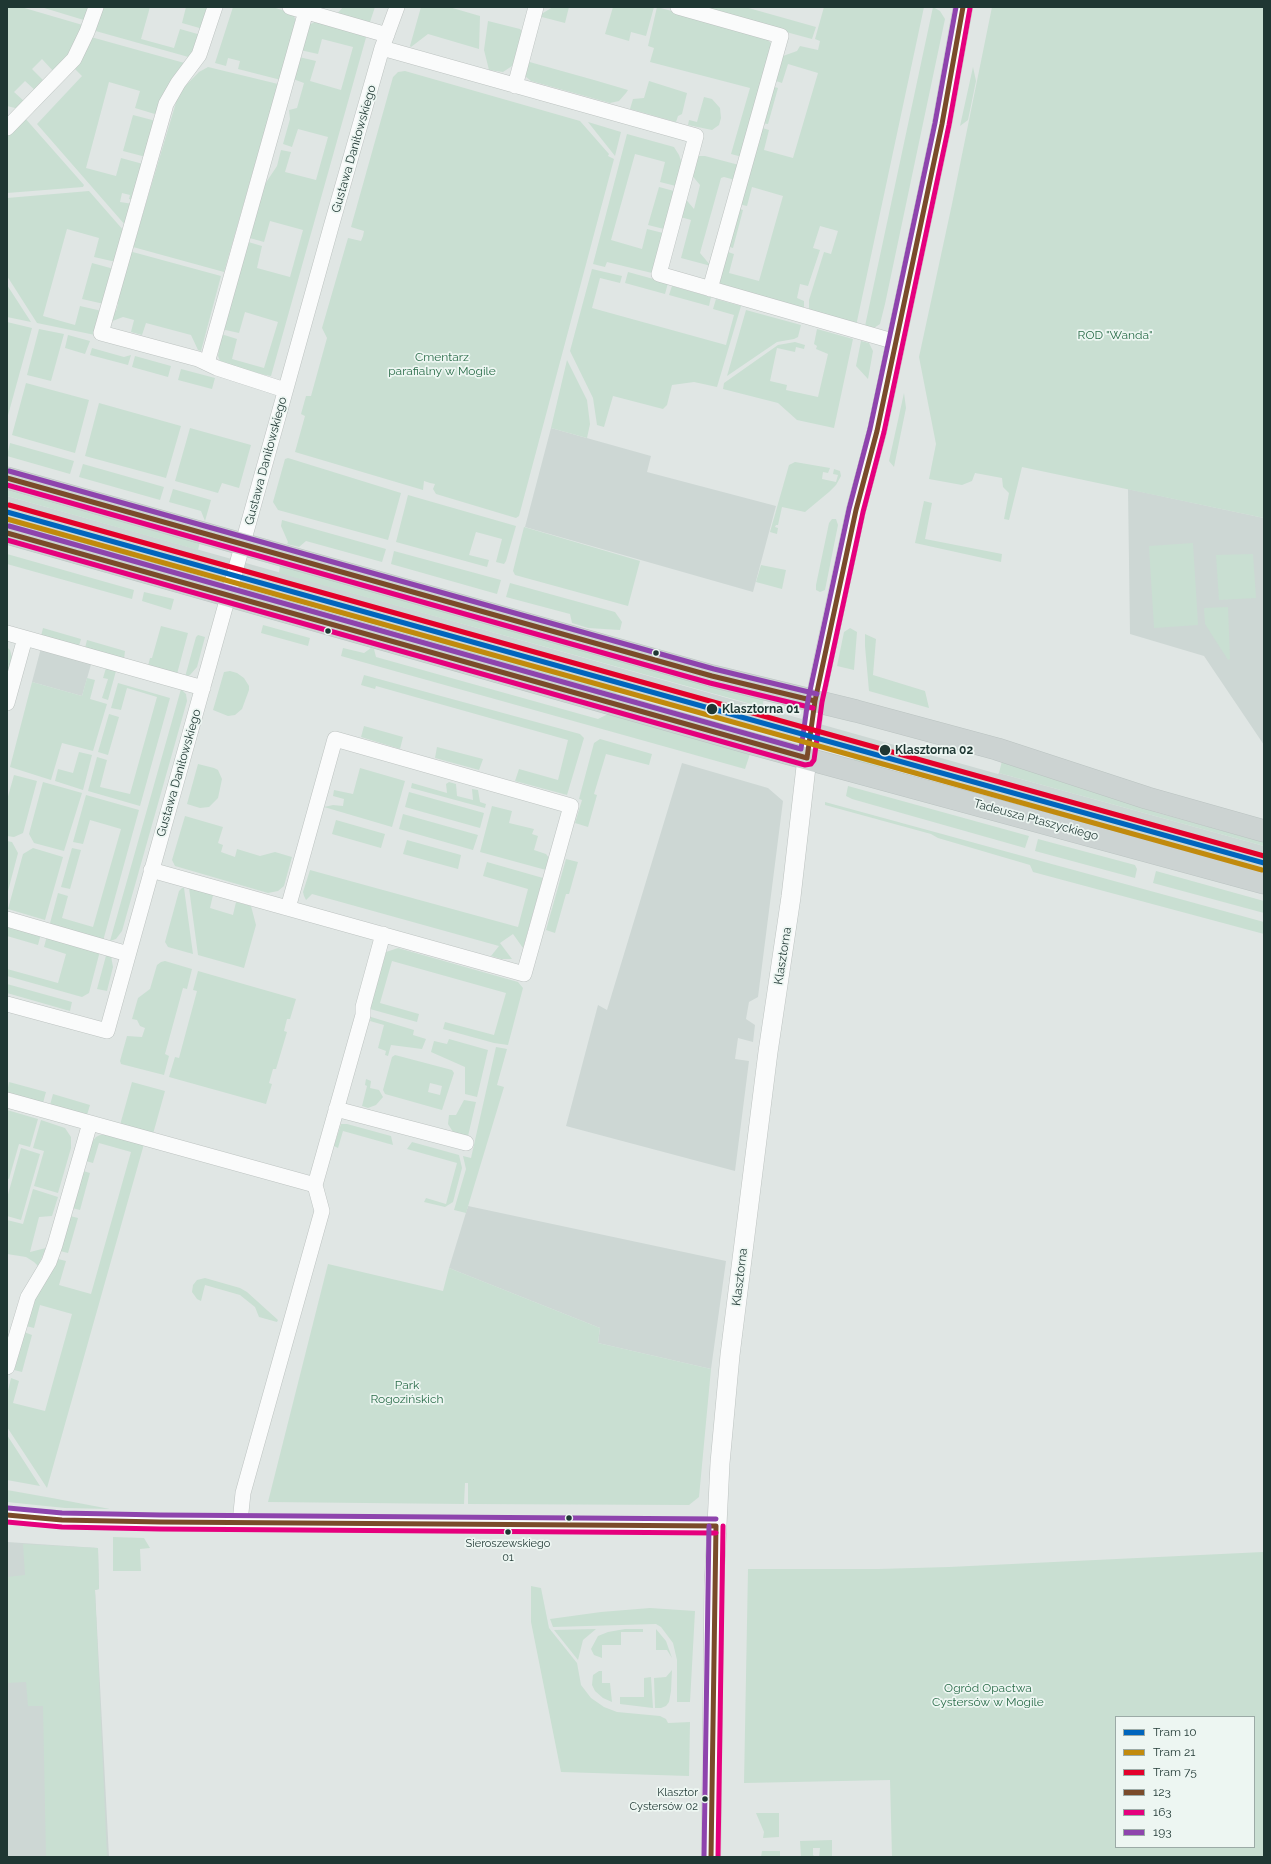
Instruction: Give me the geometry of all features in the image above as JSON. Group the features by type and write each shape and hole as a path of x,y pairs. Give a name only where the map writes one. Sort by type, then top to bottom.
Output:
{"main road":[{"path":"7,478 712,676 815,701 997,749 1160,802 1264,831"},
{"name":"Tadeusza Ptaszyckiego","path":"7,533 807,758 1264,883"}],"street":[{"path":"7,128 74,59 88,32 96,7"},
{"path":"215,7 199,55 178,83 166,104 101,333 198,359 217,368 252,378 285,390"},
{"path":"290,7 306,11 385,42 515,86 696,136 658,274 896,342"},
{"name":"Gustawa Daniłowskiego","path":"7,1004 107,1032 285,390 385,42 397,7"},
{"path":"515,86 536,7"},
{"path":"678,7 781,36 710,289"},
{"name":"Klasztorna","path":"711,1857 716,1526 730,1355 768,1052 787,928 807,758 815,701 856,510 877,431 896,342 942,124 963,7"},
{"path":"207,363 306,11"},
{"path":"7,632 202,688"},
{"path":"7,703 25,638"},
{"path":"151,870 524,974 571,806 335,739 288,908"},
{"path":"7,919 128,954"},
{"path":"240,1522 243,1493 322,1211 315,1185 363,1015 363,1007 383,934"},
{"path":"7,1100 315,1185"},
{"path":"336,1109 466,1144"},
{"path":"7,1367 28,1297 49,1262 55,1245 90,1123"},
{"path":"7,1515 62,1520 716,1526"}],"shaded area":[{"path":"551,428 651,456 647,472 776,506 753,592 525,527"},
{"path":"1128,489 1264,518 1264,745 1204,656 1130,634"},
{"path":"7,496 998,774 999,773 1264,846 1264,868 7,517"},
{"path":"41,648 92,661 82,696 32,682"},
{"path":"682,763 768,788 783,801 758,997 749,1002 746,1019 755,1025 753,1042 738,1038 735,1059 749,1061 735,1171 566,1126 598,1005 607,1010"},
{"path":"468,1206 726,1261 711,1369 598,1343 600,1328 449,1268"},
{"path":"7,1542 98,1548 99,1589 95,1590 109,1857 7,1857"}],"green space":[{"path":"7,7 21,7 86,26 78,44 54,72 42,59 32,69 45,82 36,91 25,81 14,92 25,102 19,109 7,106"},
{"path":"41,7 91,7 87,21"},
{"path":"100,7 150,7 141,39 174,48 180,29 201,35 192,58 92,30"},
{"path":"186,7 209,7 203,29 182,23"},
{"path":"233,7 272,7 289,12 294,16 296,22 281,80 238,69 240,61 228,58 226,66 215,63"},
{"path":"343,7 375,7 369,25 336,15"},
{"path":"421,7 449,7 480,16 479,49 428,34 411,47 410,46"},
{"path":"553,7 569,7 565,23 538,16"},
{"path":"613,7 654,7 646,36 631,32 629,41 605,34"},
{"path":"657,7 763,36 770,42 772,47 742,157 731,154 750,88 650,62 654,48 648,46"},
{"path":"694,7 745,7 816,27 812,39"},
{"path":"824,7 924,7 856,326 809,313 809,300 824,252 831,254 838,231 820,226 813,248 820,250 808,286 800,284 797,298 804,301 804,312 722,287 718,280 725,251 734,254 729,273 759,281 783,196 752,187 747,206 738,204 759,127 769,130 764,150 793,158 818,73 788,64 782,83 773,80 783,56 797,51 800,46 818,50 820,41 815,39"},
{"path":"933,7 940,11 945,19 885,304 880,324 874,328 865,326"},
{"name":"ROD \"Wanda\"","path":"992,7 1264,7 1264,518 1022,467 1009,520 1004,519 1009,493 1003,487 1002,478 975,473 972,481 962,485 929,479 936,444 919,357"},
{"path":"488,21 520,29 523,33 516,58 512,66 503,72 489,70 484,50"},
{"path":"315,22 367,34 271,376 226,365 220,361 218,356 221,334 237,339 232,359 264,368 278,322 245,312 239,333 221,329 245,241 262,246 257,268 290,277 303,230 270,221 264,242 246,237 259,193 277,166 281,150 291,152 285,172 316,180 328,137 298,129 292,147 283,144 290,119 289,110 297,108 304,83 293,79 299,57 316,61 310,81 341,90 353,47 322,39 318,54 300,50 308,25"},
{"path":"91,37 188,64 158,115 135,108 140,91 109,82 86,168 116,176 121,158 143,164 133,200 129,199 130,195 122,193 120,202 133,204 126,226 37,124 82,76 73,67"},
{"path":"526,61 628,90 619,101 610,103 531,81 525,76"},
{"path":"208,67 278,84 224,272 133,247 177,99 185,86 199,72"},
{"path":"973,67 976,81 968,120 960,126"},
{"name":"Cmentarz parafialny w Mogile","path":"405,71 580,121 609,154 608,156 614,159 519,516 516,518 436,494 433,489 435,484 424,481 423,490 295,452 305,416 301,414 306,396 311,396 327,338 322,328 348,238 361,241 363,236 364,231 351,227 393,77 398,72"},
{"path":"649,81 687,93 682,114 678,116 676,122 630,109 633,99 644,98"},
{"path":"771,86 778,88 768,124 761,123"},
{"path":"704,97 712,99 720,108 721,118 719,125 712,130 688,125 689,120 697,122"},
{"path":"133,115 156,121 146,157 123,151"},
{"path":"24,117 84,185 83,187 7,193 7,134"},
{"path":"588,122 621,132 615,156"},
{"path":"627,134 674,147 682,164 676,186 660,182 665,162 635,154 611,240 642,249 647,229 663,233 652,273 607,262 605,267 593,264"},
{"path":"694,156 705,156 739,165 735,180 724,177 721,178 700,253 711,266 681,258 691,220 677,216 683,196 694,209 700,185 690,173"},
{"path":"659,187 674,191 664,229 648,225"},
{"path":"89,191 124,231 116,262 94,257 99,238 67,229 43,316 75,325 80,306 102,311 95,335 37,323 7,276 7,198"},
{"path":"737,208 743,210 733,248 726,246"},
{"path":"129,251 221,276 201,351 198,350 191,335 146,323 142,335 131,332 134,320 123,317 110,322 112,310 116,311 118,304 114,303"},
{"path":"92,263 114,269 104,304 82,299"},
{"path":"592,269 622,276 620,283 600,278 592,308 726,345 734,315 713,309 716,299 741,306 717,387 694,382 672,385 667,405 663,409 613,396 604,427 597,425 593,398 570,351"},
{"path":"628,272 668,283 665,294 625,283"},
{"path":"7,285 31,322 7,317"},
{"path":"672,286 711,297 709,306 669,295"},
{"path":"746,310 801,325 798,337 777,342 727,376"},
{"path":"7,322 32,328 7,419"},
{"path":"39,329 64,334 51,381 27,375"},
{"path":"817,329 853,339 834,428 797,420 778,403 723,389 724,383 778,345 795,342 805,345 804,349 796,347 795,352 777,348 770,381 787,385 786,390 818,397 828,354 816,349 817,346 814,344"},
{"path":"68,335 90,341 85,354 65,348"},
{"path":"861,341 869,343 873,351 868,379 856,366"},
{"path":"92,348 124,357 131,355 128,365 90,355"},
{"path":"135,356 171,366 168,377 132,367"},
{"path":"567,360 587,400 590,424 587,438 551,428"},
{"path":"181,369 215,378 212,389 178,380"},
{"path":"26,383 89,400 75,453 12,435"},
{"path":"904,393 906,408 894,467 889,461"},
{"path":"99,403 181,426 166,478 85,456"},
{"path":"190,428 251,445 239,488 222,483 218,493 175,481"},
{"path":"10,443 74,461 70,474 7,456"},
{"path":"288,458 401,493 388,540 278,510 273,502 285,459"},
{"path":"795,462 830,468 828,473 823,472 822,479 836,482 838,475 833,474 834,469 840,471 841,476 836,485 829,492 805,512 782,507 778,525 775,527 778,528 777,534 770,532 789,465"},
{"path":"83,464 164,487 160,500 79,477"},
{"path":"173,489 211,500 205,521 201,511 169,502"},
{"path":"7,490 168,535 200,542 198,550 7,496"},
{"path":"408,495 516,526 504,564 496,562 502,539 476,532 469,555 489,560 487,567 396,542"},
{"path":"924,501 932,503 925,539 1002,554 1001,562 915,543"},
{"path":"7,517 193,568 190,575 150,562 7,522"},
{"path":"832,519 836,519 838,525 825,590 820,592 816,590 816,585 829,523"},
{"path":"282,520 386,549 382,562 306,541 299,547 287,544 288,542 281,526"},
{"path":"524,527 640,561 628,606 515,575 513,571"},
{"path":"1193,543 1198,625 1154,628 1149,546"},
{"path":"394,551 501,580 497,594 391,564"},
{"path":"7,554 134,590 132,599 7,564"},
{"path":"1253,554 1256,598 1219,600 1216,555"},
{"path":"280,565 725,691 764,699 762,707 279,573"},
{"path":"761,565 786,570 782,589 756,582"},
{"path":"510,583 615,612 622,622 620,630 588,628 572,623 570,614 506,597"},
{"path":"273,590 618,688 616,694 302,604 271,597"},
{"path":"144,592 174,599 171,610 142,601"},
{"path":"1228,607 1230,659 1228,660 1205,624 1204,608"},
{"path":"263,625 310,638 308,646 261,633"},
{"path":"161,626 188,633 177,674 148,666 150,658 152,658"},
{"path":"43,628 81,639 79,646 41,636"},
{"path":"850,628 857,632 854,670 837,666 844,632"},
{"path":"865,634 876,639 873,675 925,691 929,708 869,691"},
{"path":"198,635 205,637 197,667 190,675 185,677 196,637"},
{"path":"87,640 125,651 124,659 85,648"},
{"path":"7,647 10,650 12,657 7,680"},
{"path":"343,648 364,653 371,648 374,649 376,657 598,719 608,714 750,754 745,769 341,656"},
{"path":"106,668 116,671 108,700 102,698 108,679 103,678"},
{"path":"230,671 237,673 244,678 249,686 249,690 242,709 235,715 228,716 213,710 224,672"},
{"path":"364,675 580,734 584,738 567,795 515,781 519,769 558,780 568,740 376,686 375,689 361,685"},
{"path":"87,678 95,680 90,699 107,704 93,751 62,743 51,780 10,767 32,682 82,696"},
{"path":"118,683 170,698 140,806 88,791 97,757 107,760 100,787 130,794 157,697 127,688 121,710 111,708"},
{"path":"181,689 186,694 187,701 122,931 116,939 110,941"},
{"path":"109,714 119,717 108,755 98,752"},
{"path":"364,726 403,737 400,749 361,737"},
{"path":"600,739 652,754 649,765 606,754 594,794 597,795 588,827 575,823 582,800 579,799 594,743"},
{"path":"437,747 483,759 479,770 435,758"},
{"path":"79,752 92,755 83,790 55,781 58,769 73,773"},
{"path":"855,754 1264,868 1264,872 892,769 853,761"},
{"path":"1002,761 1158,813 1264,842 1264,846 999,773"},
{"path":"198,764 218,770 222,779 218,798 209,807 200,808 187,804"},
{"path":"360,768 405,781 392,827 324,807 333,805 343,806 344,799 333,796 334,790 353,794"},
{"path":"14,775 37,781 23,833 14,837 7,836 7,800"},
{"path":"43,782 82,793 64,851 34,843 29,834"},
{"path":"449,782 456,784 457,796 473,800 472,789 478,790 480,802 486,804 485,808 411,788 412,783 447,793 446,784"},
{"path":"848,786 1029,836 1025,848 852,799 846,796"},
{"path":"409,792 484,813 480,828 405,807"},
{"path":"86,795 139,810 103,941 49,927 58,893 68,896 62,918 93,927 121,829 90,820 83,844 73,842"},
{"path":"825,802 1264,922 1264,934 1033,872 1030,865 938,838 931,834 825,805"},
{"path":"492,806 512,811 509,823 534,829 532,834 538,836 534,850 546,854 549,858 546,870 480,852"},
{"path":"403,814 478,835 473,850 399,829"},
{"path":"185,816 223,827 218,843 223,845 221,852 235,857 237,849 260,856 275,852 292,857 284,886 278,891 268,893 175,866 172,860"},
{"path":"336,820 385,834 381,848 332,834"},
{"path":"1038,839 1135,865 1137,869 1135,878 1035,851"},
{"path":"407,840 461,855 458,869 403,854"},
{"path":"7,841 12,842 18,853 7,895"},
{"path":"33,848 63,857 45,920 8,909 23,854"},
{"path":"72,848 81,850 70,889 61,887"},
{"path":"566,859 578,862 569,894 566,894 555,933 546,930"},
{"path":"487,862 543,878 523,948 513,934 500,943 512,959 501,959 491,956 499,946 312,894 306,900 303,892 310,870 518,927 528,889 483,876"},
{"path":"1156,871 1264,901 1264,913 1153,883"},
{"path":"184,888 193,954 168,947 165,942 179,891"},
{"path":"189,888 213,895 210,908 233,915 236,902 251,906 256,925 244,968 198,955"},
{"path":"7,925 41,934 38,945 7,936"},
{"path":"47,936 100,951 89,993 82,997 7,976 7,969 58,983 66,954 44,947"},
{"path":"398,948 518,982 523,988 508,1045 494,1043 443,1029 445,1022 494,1035 506,993 392,961 380,1003 419,1014 417,1022 370,1009 386,952"},
{"path":"107,952 111,956 113,967 107,991 97,989"},
{"path":"165,961 192,969 187,989 183,988 165,1054 169,1056 164,1075 121,1064 120,1061 127,1036 142,1037 145,1028 140,1026 137,1020 132,1019 138,998 150,989 157,965"},
{"path":"198,971 296,999 290,1019 287,1019 284,1031 287,1032 276,1069 273,1069 269,1083 272,1084 266,1104 169,1077 175,1057 179,1058 197,991 193,990"},
{"path":"7,984 72,1002 70,1011 7,993"},
{"path":"371,1017 414,1030 413,1035 426,1039 422,1049 391,1045 388,1056 385,1055 386,1051 378,1048 384,1025 370,1021"},
{"path":"449,1039 488,1050 477,1097 465,1094 465,1067 431,1052 434,1041 447,1044"},
{"path":"496,1047 507,1049 497,1085 504,1087 466,1213 454,1210 466,1169 463,1156 471,1158"},
{"path":"395,1055 452,1070 454,1073 442,1110 385,1094 383,1090 392,1057","holes":["430,1083 442,1086 440,1095 428,1092"]},
{"path":"366,1079 371,1081 370,1088 379,1090 383,1097 376,1105 368,1108 362,1106 367,1086 365,1085"},
{"path":"9,1082 46,1092 43,1103 7,1093"},
{"path":"132,1082 165,1091 153,1134 120,1125"},
{"path":"53,1094 90,1105 87,1115 50,1105"},
{"path":"464,1100 476,1102 468,1136 453,1132 448,1124 449,1115 456,1115"},
{"path":"7,1110 38,1119 30,1147 19,1144 9,1179 7,1178"},
{"path":"41,1120 65,1128 71,1137 71,1148 58,1193 34,1186 44,1151 33,1148"},
{"path":"341,1124 347,1124 391,1136 393,1145 343,1131 338,1148 334,1146"},
{"path":"100,1135 106,1135 144,1144 47,1488 7,1427 7,1395 11,1378 19,1381 13,1403 45,1411 72,1314 40,1305 34,1328 26,1326 34,1300 58,1259 66,1261 59,1285 91,1294 131,1152 99,1143 93,1163 86,1161 92,1142"},
{"path":"412,1142 459,1155 462,1168 453,1202 445,1207 424,1202 426,1198 446,1204 457,1163 407,1149"},
{"path":"21,1148 40,1154 21,1220 7,1216 7,1198"},
{"path":"83,1171 90,1173 80,1210 72,1208"},
{"path":"33,1189 58,1197 52,1216 39,1217 30,1252 46,1248 38,1266 26,1257 7,1254 7,1220 23,1224"},
{"path":"70,1216 78,1218 68,1253 60,1251"},
{"name":"Park Rogozińskich","path":"328,1264 443,1291 449,1268 600,1328 598,1343 711,1369 699,1497 689,1505 468,1504 468,1483 465,1483 464,1504 268,1502"},
{"path":"205,1278 240,1288 247,1292 278,1320 277,1322 259,1317 255,1307 240,1295 205,1285 201,1301 197,1299 192,1292 193,1285 197,1280"},
{"path":"24,1332 32,1335 22,1372 14,1370"},
{"path":"7,1435 40,1486 7,1480"},
{"path":"7,1490 110,1509 65,1508 7,1502"},
{"path":"113,1537 144,1538 150,1548 140,1549 141,1571 113,1571"},
{"path":"23,1544 98,1548 99,1589 95,1590 107,1857 46,1857 43,1706 28,1706 26,1682 7,1683 7,1577 25,1575"},
{"name":"Ogród Opactwa Cystersów w Mogile","path":"1263,1552 1264,1857 892,1857 890,1780 744,1783 748,1569 878,1569"},
{"path":"531,1586 541,1588 549,1628 577,1663 581,1685 591,1698 604,1707 617,1712 660,1716 666,1719 668,1723 690,1722 689,1776 561,1772 531,1622"},
{"path":"650,1608 695,1611 690,1702 677,1702 677,1660 673,1643 661,1627 656,1624 553,1627 550,1619 601,1612"},
{"path":"596,1629 583,1640 578,1660 554,1630"},
{"path":"625,1629 643,1629 643,1632 621,1632 621,1645 602,1645 602,1658 594,1655 591,1649 598,1636 608,1632"},
{"path":"656,1629 666,1641 672,1658 667,1650 656,1650"},
{"path":"672,1670 669,1702 666,1706 655,1708 654,1678 666,1677"},
{"path":"599,1671 602,1671 602,1683 610,1683 612,1702 603,1698 595,1691 592,1685 593,1675"},
{"path":"651,1677 653,1708 620,1704 620,1697 644,1697 644,1678"},
{"path":"756,1813 779,1813 779,1837 763,1838 764,1832"},
{"path":"832,1840 832,1857 819,1857 820,1848 813,1848 813,1855 815,1857 801,1857 800,1841"},
{"path":"762,1851 780,1851 780,1857 761,1857"}],"tram line":[{"name":"75","path":"9,505 1264,856"},
{"name":"10","path":"7,512 1264,863"},
{"name":"21","path":"7,519 1262,870"}],"transit line":[{"name":"193","path":"9,526 801,749 808,700 849,509 870,429 935,123 956,7"},
{"name":"123","path":"7,533 807,758 815,701 856,510 877,431 942,124 963,7"},
{"name":"163","path":"7,540 805,765 811,764 814,760 822,702 863,512 884,432 949,125 970,8"},
{"name":"193","path":"9,471 714,669 817,694"},
{"name":"123","path":"7,478 712,676 815,701"},
{"name":"163","path":"7,485 710,683 813,708"},
{"name":"193","path":"8,1508 62,1513 160,1515 716,1519"},
{"name":"123","path":"7,1515 62,1520 160,1522 716,1526"},
{"name":"163","path":"7,1522 62,1527 160,1529 716,1533"},
{"name":"193","path":"704,1857 709,1526"},
{"name":"123","path":"711,1857 716,1526"},
{"name":"163","path":"718,1857 723,1526"}],"place":[{"name":"Klasztorna 01","path":"712,709"},
{"name":"Klasztorna 02","path":"885,750"},
{"name":"Sieroszewskiego 01","path":"508,1532"},
{"name":"Klasztor Cystersów 02","path":"705,1799"}]}
